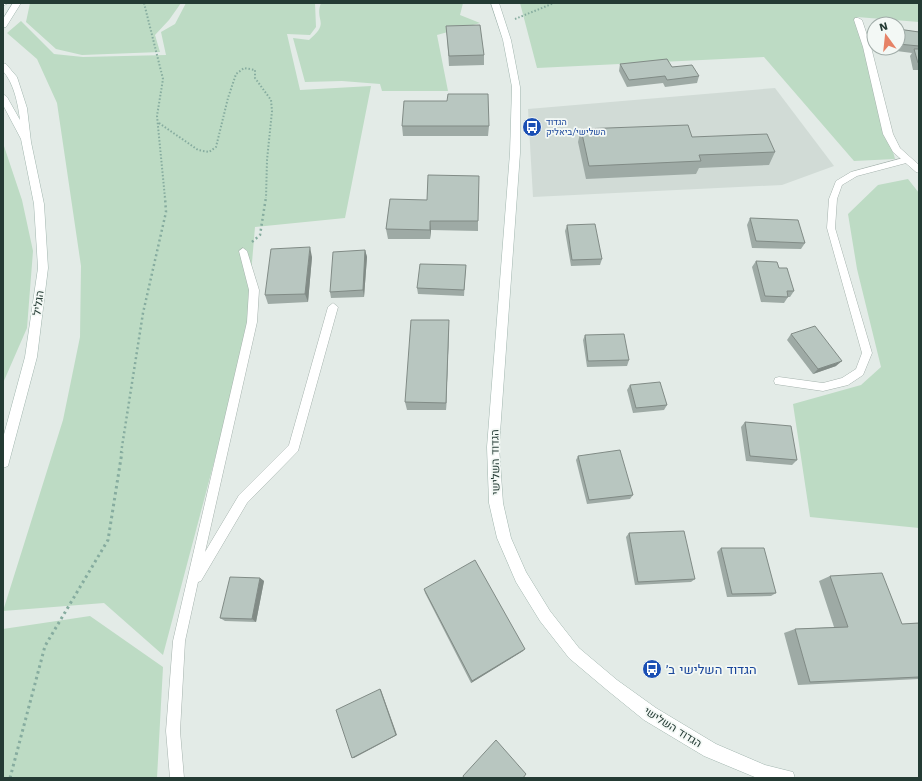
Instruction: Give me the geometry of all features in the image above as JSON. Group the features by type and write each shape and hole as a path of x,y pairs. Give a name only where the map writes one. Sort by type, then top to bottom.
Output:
{"street":[{"path":"3,25 18,3"},
{"name":"הגדוד השלישי","path":"495,3 513,64 516,87 514,153 493,448 496,503 504,538 521,577 545,616 574,653 650,714 710,750 765,773 787,778"},
{"path":"858,20 867,47 888,134 896,150 919,170"},
{"name":"הגליל","path":"3,66 13,77 23,108 26,142 39,204 43,268 31,357 3,462"},
{"name":"הגליל","path":"3,97 26,142"}],"lane":[{"path":"779,381 823,387 844,382 860,372 867,353 831,228 833,199 839,182 854,174 907,160"},
{"path":"177,778 173,731 179,641 252,322 254,290 243,251"},
{"path":"192,586 243,499 294,448 333,307"}],"path":[{"path":"10,778 45,646 108,540 143,313 166,212 158,122 163,79 144,3"},
{"path":"502,24 554,3"},
{"path":"158,122 160,125 198,150 209,152 216,147 228,98 236,74 244,68 255,70 254,78 271,100 272,111 267,160 267,186 260,235 243,251"}],"shaded area":[{"path":"775,88 834,166 782,185 533,197 528,109"}],"green space":[{"path":"30,3 181,3 169,20 155,35 160,52 82,55 56,49 26,22"},
{"path":"186,3 315,3 316,27 310,35 287,34 300,90 371,86 345,218 255,227 245,345 163,655 104,603 3,611 63,420 80,337 81,266 57,103 37,59 7,33 21,21 54,54 83,57 166,55 161,32 175,24"},
{"path":"321,3 463,3 460,15 480,23 437,35 448,91 382,91 380,84 342,81 305,82 293,38 309,40 316,34 321,25 319,9"},
{"path":"520,3 919,3 919,22 906,21 906,16 857,17 866,51 866,56 867,56 895,159 854,161 764,57 537,68"},
{"path":"3,143 22,200 33,251 27,328 3,383"},
{"path":"908,179 919,193 919,528 810,517 793,404 861,385 881,367 857,269 848,214 878,185"},
{"path":"90,616 163,667 157,778 3,778 3,629"}],"building":[{"path":"480,25 484,55 449,56 446,26"},
{"path":"906,30 919,32 919,46 906,45"},
{"path":"914,49 919,49 919,63 918,63"},
{"path":"667,59 672,67 692,65 699,76 667,80 665,76 629,80 620,64"},
{"path":"448,94 488,94 489,126 402,126 404,101 447,101"},
{"path":"688,125 692,137 767,134 775,152 699,155 701,161 589,166 581,129"},
{"path":"428,175 479,176 478,221 430,221 430,230 386,229 390,199 427,200"},
{"path":"750,218 798,220 805,243 756,241"},
{"path":"595,224 602,259 572,260 567,225"},
{"path":"310,247 305,294 265,295 271,249"},
{"path":"365,250 363,290 330,292 333,252"},
{"path":"756,261 777,262 779,268 787,268 794,291 787,291 788,297 765,296"},
{"path":"420,264 466,265 464,290 417,288"},
{"path":"411,320 449,320 446,403 405,402"},
{"path":"815,326 842,361 818,369 791,334"},
{"path":"624,334 629,360 588,361 585,335"},
{"path":"660,382 667,405 636,408 630,385"},
{"path":"745,422 791,426 797,460 750,456"},
{"path":"620,450 633,495 589,500 578,456"},
{"path":"684,531 695,579 638,582 629,533"},
{"path":"721,548 764,548 776,593 732,594"},
{"path":"475,560 525,649 472,681 424,589"},
{"path":"882,573 902,624 919,623 919,677 810,682 795,629 848,627 830,576"},
{"path":"230,577 260,578 252,619 220,618"},
{"path":"380,689 396,735 352,758 336,710"},
{"path":"496,740 526,774 523,778 464,778 463,776"}],"place":[{"name":"הגדוד השלישי/ביאליק","path":"532,127"},
{"name":"הגדוד השלישי ב׳","path":"652,669"}]}
